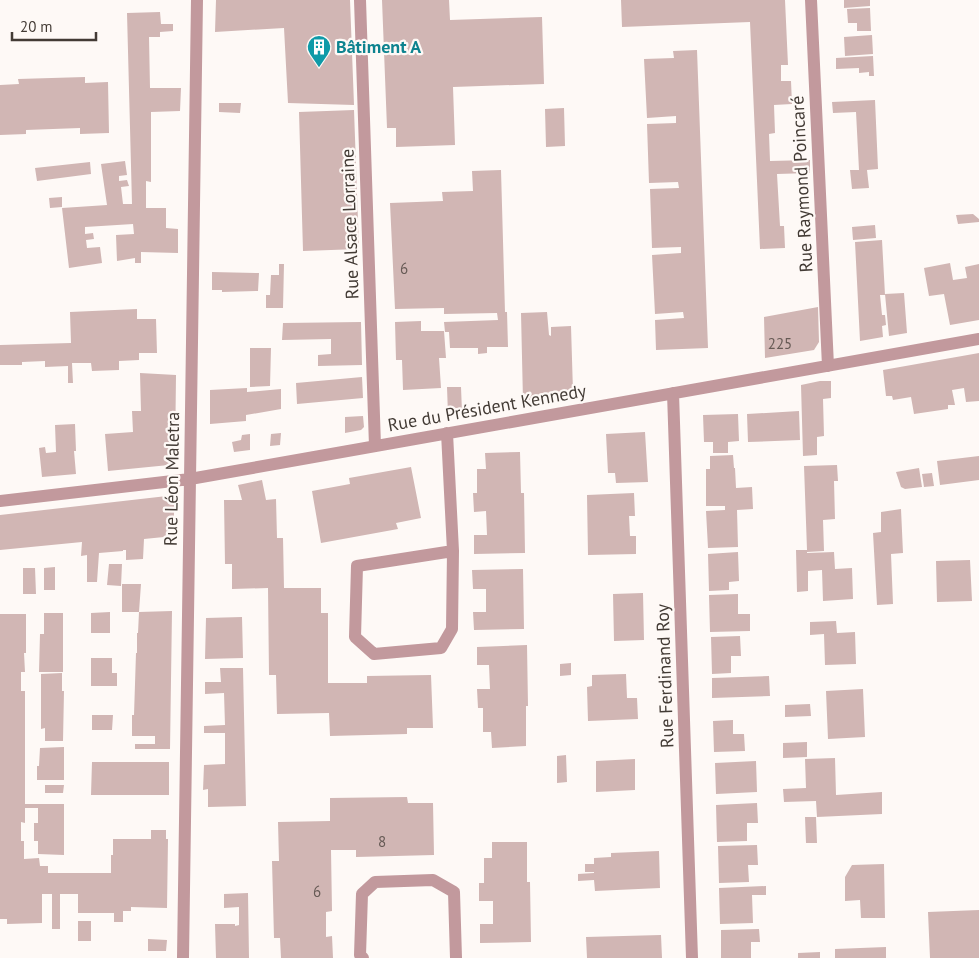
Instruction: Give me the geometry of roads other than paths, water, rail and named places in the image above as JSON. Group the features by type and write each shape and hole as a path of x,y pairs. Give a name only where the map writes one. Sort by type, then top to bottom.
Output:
{"street":[{"name":"Rue Léon Maletra","path":"183,958 197,0"},
{"name":"Rue Alsace Lorraine","path":"360,0 375,446"},
{"name":"Rue Raymond Poincaré","path":"811,0 828,366"},
{"name":"Rue du Président Kennedy","path":"0,501 190,479 979,339"},
{"name":"Rue Ferdinand Roy","path":"674,393 692,958"},
{"path":"447,433 453,551 452,629 441,648 374,654 354,637 357,566 453,551"},
{"path":"363,958 360,955 362,894 375,882 433,880 454,892 456,958"}],"place":[{"name":"Bâtiment A","path":"319,68"}]}
